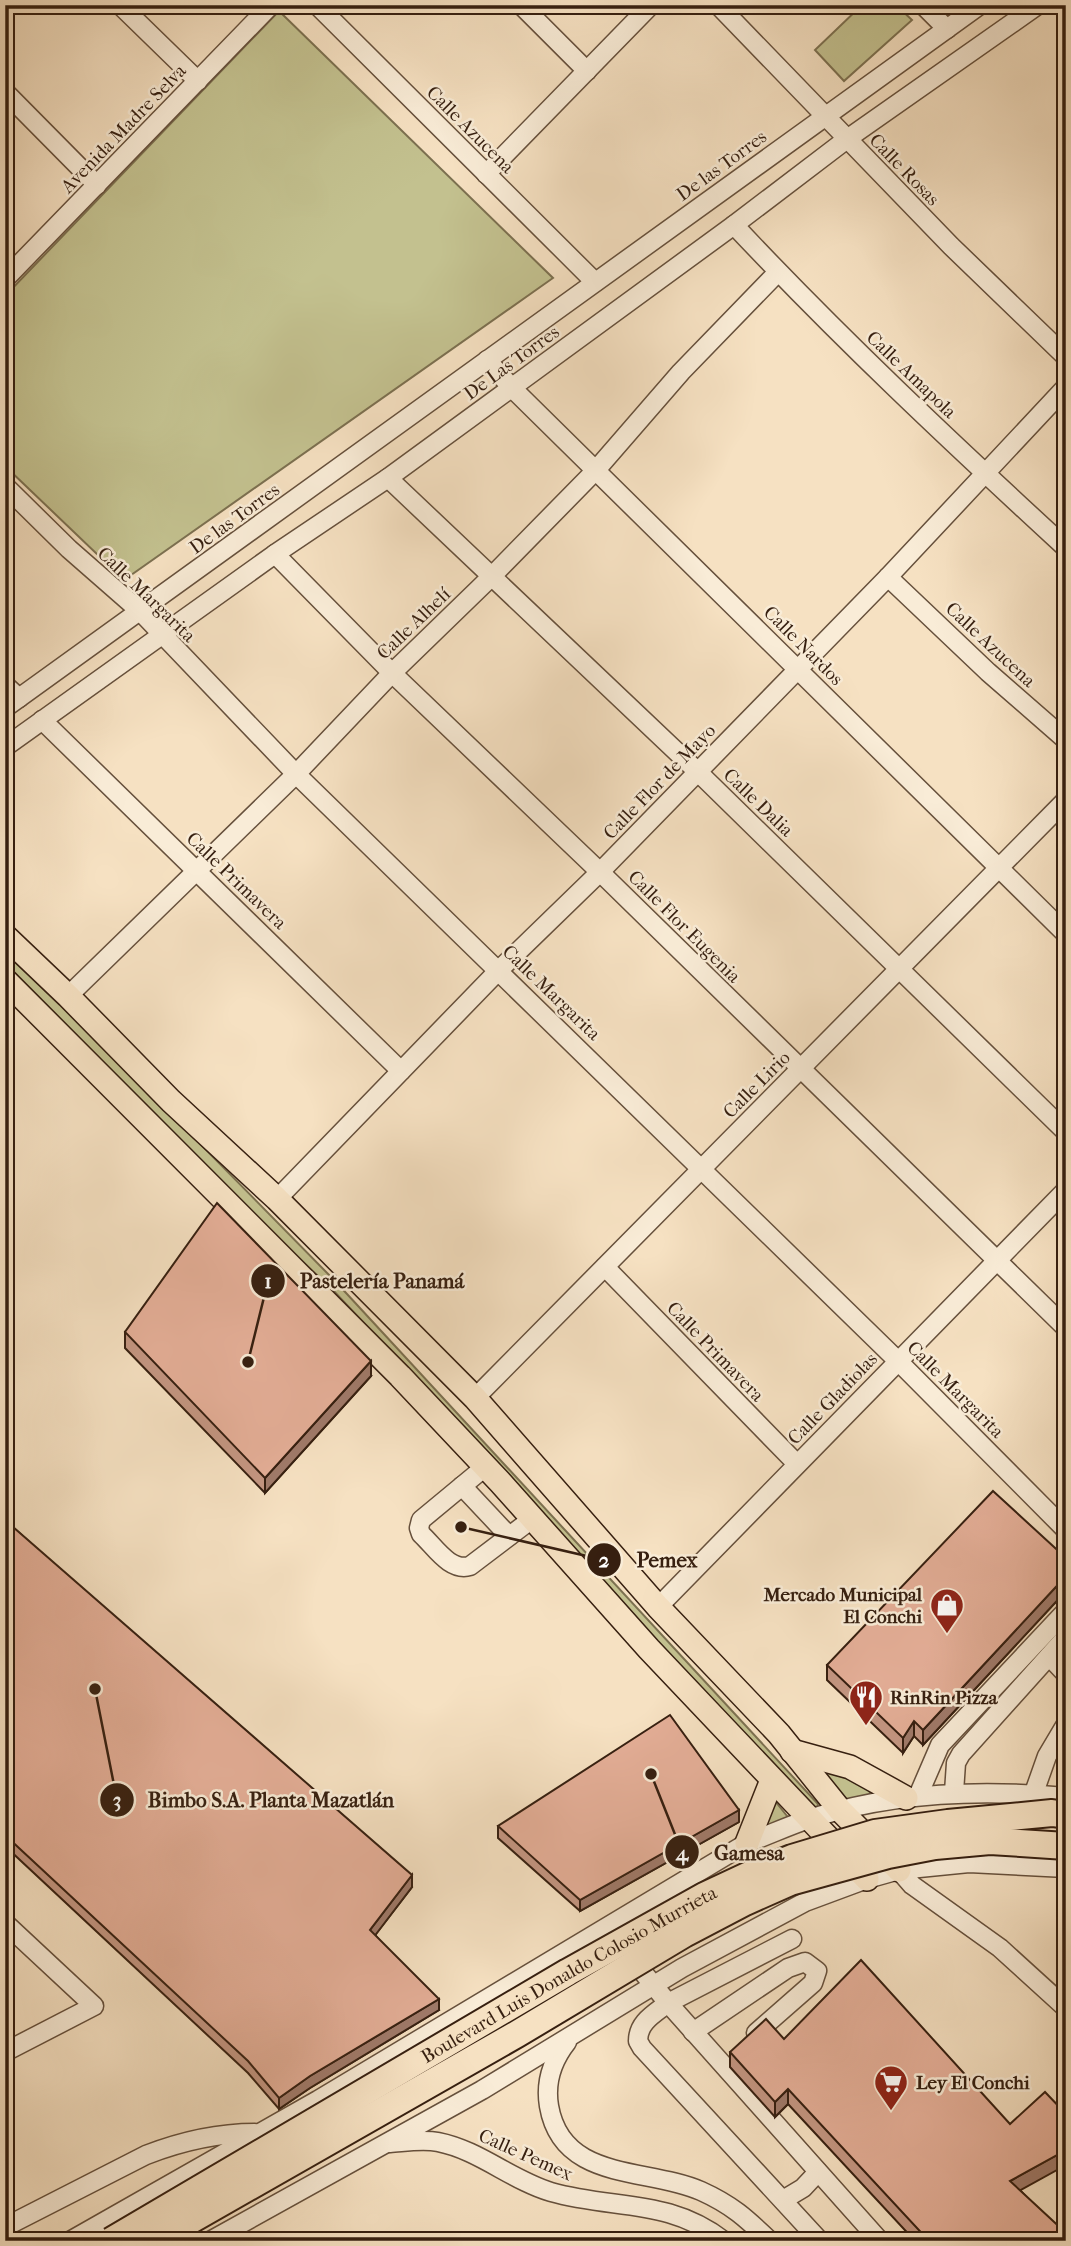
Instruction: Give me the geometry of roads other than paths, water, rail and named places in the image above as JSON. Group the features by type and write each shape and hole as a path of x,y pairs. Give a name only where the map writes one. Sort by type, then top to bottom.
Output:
{"highway":[{"name":"Boulevard Luis Donaldo Colosio Murrieta","path":"111,2241 568,1972 704,1896 748,1875 792,1858 875,1833 1052,1813 1066,1815"},
{"name":"Boulevard Luis Donaldo Colosio Murrieta","path":"155,2241 517,2034 684,1934 790,1882 888,1855 935,1846 990,1841 1066,1846"}],"main road":[{"path":"5,936 171,1101 277,1199 475,1398 658,1606 792,1751 840,1810 906,1878"},
{"path":"5,980 400,1376 649,1649 867,1879"},
{"path":"792,1751 850,1767 912,1797"},
{"path":"747,1843 772,1780"}],"street":[{"path":"120,5 198,81"},
{"name":"Avenida Madre Selva","path":"5,279 271,5"},
{"name":"Calle Azucena","path":"317,5 595,282"},
{"path":"521,5 587,71"},
{"path":"486,174 651,5"},
{"name":"Calle Rosas","path":"718,5 951,246 1066,357"},
{"path":"923,5 947,29"},
{"name":"De las Torres","path":"12,703 980,5"},
{"name":"De Las Torres","path":"5,747 275,554 388,478 734,225 846,139 1038,5"},
{"path":"5,92 97,185"},
{"name":"Calle Amapola","path":"734,225 778,272 985,474 1066,548"},
{"name":"Calle Alhelí","path":"68,996 296,774 392,673 596,470 681,372 778,272"},
{"name":"De las Torres","path":"487,360 511,387"},
{"name":"Calle Nardos","path":"511,387 1066,934"},
{"name":"Calle Flor de Mayo","path":"277,1199 499,970 600,872 888,577 1066,387"},
{"name":"Calle Dalia","path":"388,478 698,772 1066,1132"},
{"name":"Calle Margarita","path":"5,486 69,549 141,612 296,774 898,1361 1066,1530"},
{"name":"Calle Flor Eugenia","path":"275,554 392,673 600,872 1066,1328"},
{"name":"Calle Azucena","path":"888,577 988,672 1066,740"},
{"path":"5,685 12,703"},
{"name":"Calle Primavera","path":"42,720 401,1071"},
{"name":"Calle Lirio","path":"475,1398 1066,800"},
{"name":"Calle Gladiolas","path":"658,1606 1066,1190"},
{"name":"Calle Primavera","path":"605,1267 797,1464"},
{"path":"485,1467 421,1520 421,1534 453,1566 461,1569 470,1566 532,1519"},
{"path":"462,1486 509,1536"},
{"path":"912,1797 940,1745 1066,1611"},
{"path":"954,1792 956,1763 961,1754 1066,1637"},
{"path":"1030,1649 1066,1674"},
{"path":"1030,1865 1025,1853 1022,1829 1047,1756 1066,1724"},
{"path":"1047,1756 1066,1759"},
{"path":"70,2241 259,2133 747,1843 809,1818 912,1797 954,1792 1066,1797"},
{"path":"210,2241 571,2038 653,1986 795,1907 867,1879 906,1878 969,1863 1066,1868"},
{"path":"906,1878 1000,1948 1066,2008"},
{"path":"5,1923 94,2006 5,2052"},
{"path":"607,1927 653,1986 880,2241"},
{"path":"792,1939 668,2003 645,2021 639,2029 638,2041 820,2241"},
{"path":"693,2032 788,1968 805,1962 813,1966 817,1971 813,1983 756,2033"},
{"name":"Calle Pemex","path":"571,2038 555,2058 548,2097 557,2133 569,2148 588,2162 603,2167 670,2180 701,2191 738,2210 770,2241"},
{"path":"10,2241 5,2230 146,2155 214,2135 259,2133"},
{"name":"Calle Pemex","path":"386,2143 435,2141 459,2148 547,2190 586,2201 644,2206 685,2217 706,2227 724,2241"},
{"path":"783,2200 803,2188 818,2172"}],"place":[{"name":"Pastelería Panamá","path":"248,1362"},
{"name":"Pemex","path":"461,1527"},
{"name":"Mercado Municipal El Conchi","path":"947,1635"},
{"name":"Bimbo S.A. Planta Mazatlán","path":"95,1689"},
{"name":"RinRin Pizza","path":"866,1727"},
{"name":"Gamesa","path":"651,1774"},
{"name":"Ley El Conchi","path":"891,2112"}]}
